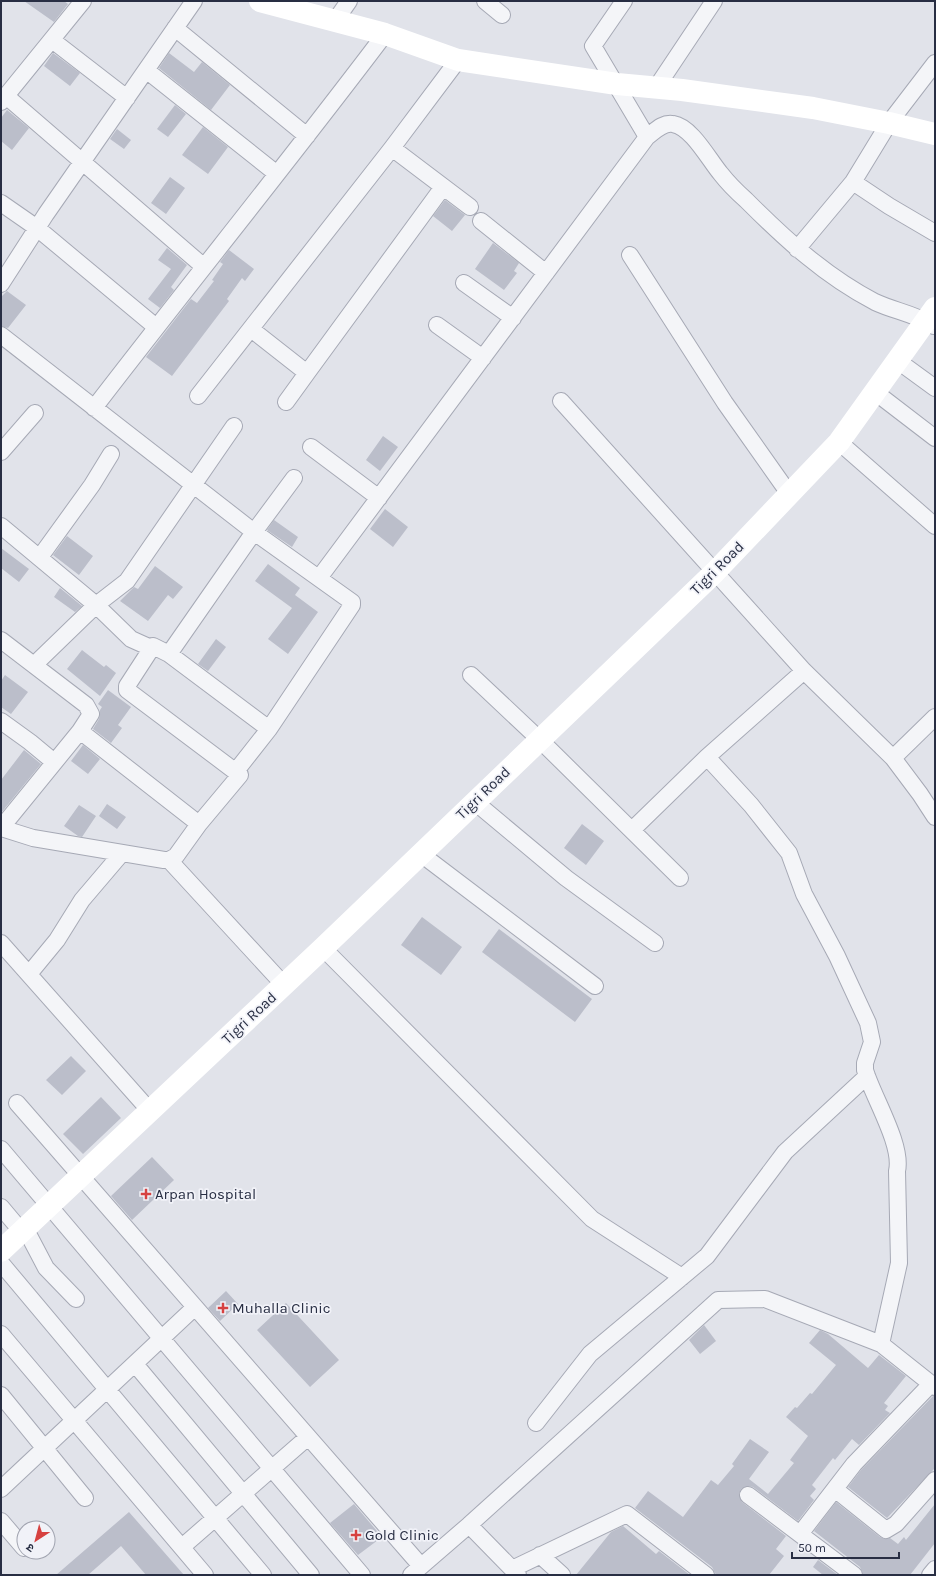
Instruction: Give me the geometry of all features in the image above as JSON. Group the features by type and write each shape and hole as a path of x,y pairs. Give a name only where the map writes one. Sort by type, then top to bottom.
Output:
{"street":[{"path":"83,1 4,99 83,163 203,266"},
{"path":"1,284 37,228 194,1"},
{"path":"260,1 386,34 458,60 617,84 813,108 935,134"},
{"path":"335,20 349,1"},
{"path":"485,1 502,14"},
{"path":"624,1 593,46 617,84 647,137"},
{"path":"656,88 714,1"},
{"path":"175,28 306,136"},
{"path":"94,408 156,326 386,34"},
{"path":"52,40 127,98"},
{"path":"198,396 392,148 458,60"},
{"path":"797,248 853,182 889,123 935,63"},
{"path":"146,70 277,174"},
{"path":"319,578 647,137 662,125 673,124 686,130 721,174 797,248 826,271 866,297 932,319"},
{"path":"392,148 470,207"},
{"path":"853,182 889,206 935,232"},
{"path":"286,402 443,187"},
{"path":"1,203 37,228 156,326"},
{"path":"481,221 546,273"},
{"path":"630,255 725,403 790,495"},
{"path":"464,283 513,318"},
{"name":"Tigri Road","path":"1,1251 82,1177 323,948 715,572 839,442 898,361 932,319"},
{"path":"437,325 483,358"},
{"path":"251,329 307,373"},
{"path":"1,335 254,532 352,602 352,605 269,729 236,772"},
{"path":"898,361 935,388"},
{"path":"875,392 935,438"},
{"path":"561,401 804,671 893,758 935,817"},
{"path":"1,452 35,413"},
{"path":"34,665 96,605 127,581 234,426"},
{"path":"839,442 935,526"},
{"path":"311,447 379,498"},
{"path":"40,557 92,485 111,454"},
{"path":"169,654 254,532 294,478"},
{"path":"1,526 96,605 132,639 151,648 155,646 169,654 269,729"},
{"path":"1,640 89,708 90,718 2,830 33,838 169,860 176,856 199,824 240,775 127,690 127,686 151,648"},
{"path":"632,830 707,757 804,671"},
{"path":"471,675 540,739 680,878"},
{"path":"893,758 935,717"},
{"path":"1,721 54,762"},
{"path":"80,731 199,824"},
{"path":"707,757 751,805 789,852 804,894 837,956 868,1023 872,1042 865,1063 867,1076 896,1147 899,1163 899,1263 881,1344"},
{"path":"474,802 566,878 655,943"},
{"path":"29,974 58,940 82,900 122,853"},
{"path":"421,854 595,986"},
{"path":"169,860 284,985"},
{"path":"1,943 150,1111"},
{"path":"323,948 592,1219 682,1277"},
{"path":"536,1423 590,1354 707,1256 785,1152 867,1076"},
{"path":"17,1103 194,1308 308,1437 416,1570 469,1525 718,1300 765,1299 881,1344 933,1386 854,1464 836,1490 800,1534"},
{"path":"1,1148 362,1575"},
{"path":"1,1207 24,1230 43,1263 56,1280 76,1299"},
{"path":"1,1263 263,1575"},
{"path":"1,1489 194,1308"},
{"path":"1,1334 205,1575"},
{"path":"135,1364 311,1575"},
{"path":"1,1395 85,1498"},
{"path":"182,1548 308,1437"},
{"path":"836,1490 886,1530 896,1524 935,1480"},
{"path":"748,1495 854,1575"},
{"path":"469,1525 515,1572 540,1554 627,1514 706,1575"},
{"path":"1,1521 16,1538"},
{"path":"540,1554 562,1575"},
{"path":"930,1575 935,1569"}],"building":[{"path":"24,1 64,1 68,4 54,22"},
{"path":"53,53 80,73 70,86 44,66"},
{"path":"169,53 194,72 202,62 230,85 211,110 159,68"},
{"path":"175,105 186,114 168,137 157,129"},
{"path":"7,110 29,128 12,150 1,141 1,118"},
{"path":"203,127 228,147 208,174 182,155"},
{"path":"117,129 131,140 124,149 110,139"},
{"path":"170,177 185,188 166,214 151,203"},
{"path":"445,200 465,215 452,231 433,216"},
{"path":"493,243 519,263 514,271 517,273 504,290 475,269"},
{"path":"167,248 187,265 171,287 174,290 160,308 148,299 171,269 158,260"},
{"path":"229,250 254,269 245,281 242,278 227,299 229,301 172,376 146,357 191,299 197,303 214,281 212,280 223,264 220,262"},
{"path":"7,291 26,305 8,328 1,326 1,297"},
{"path":"383,436 398,447 380,471 366,460"},
{"path":"385,509 408,527 393,547 370,529"},
{"path":"274,520 298,537 292,547 267,530"},
{"path":"67,536 93,556 79,575 53,555"},
{"path":"1,548 29,569 19,582 1,568"},
{"path":"268,564 300,588 295,595 318,612 288,654 268,639 292,608 255,581"},
{"path":"155,566 183,587 173,599 168,595 148,621 120,601 134,587 138,589"},
{"path":"60,588 82,606 75,612 54,597"},
{"path":"216,639 226,647 208,671 198,664"},
{"path":"82,650 104,667 106,665 116,673 100,696 67,669"},
{"path":"5,675 28,692 11,714 1,707 1,681"},
{"path":"108,690 131,707 118,725 122,728 111,743 93,729 99,719 100,710 102,707 98,704"},
{"path":"83,745 100,759 88,774 71,761"},
{"path":"24,750 41,764 1,813 1,780"},
{"path":"107,804 126,817 117,829 99,816"},
{"path":"79,805 96,816 82,837 78,836 64,826"},
{"path":"582,824 604,841 586,865 564,848"},
{"path":"422,917 462,947 441,975 401,945"},
{"path":"499,929 592,999 575,1022 482,952"},
{"path":"71,1056 86,1071 62,1095 46,1080"},
{"path":"101,1097 121,1118 83,1154 63,1134"},
{"path":"152,1157 174,1180 132,1220 111,1196"},
{"path":"226,1291 238,1304 220,1321 208,1308"},
{"path":"286,1303 339,1360 310,1387 257,1330"},
{"path":"704,1325 716,1341 700,1354 689,1340"},
{"path":"820,1330 828,1334 868,1368 879,1355 906,1376 884,1403 888,1406 885,1410 890,1413 859,1445 852,1439 835,1460 833,1458 812,1485 816,1489 810,1496 814,1500 798,1521 753,1487 749,1486 741,1489 739,1494 742,1502 786,1536 776,1549 784,1556 769,1575 716,1575 712,1567 635,1508 648,1491 683,1517 711,1480 718,1485 734,1466 732,1464 750,1439 769,1452 749,1479 768,1494 794,1463 790,1460 808,1436 786,1417 795,1407 797,1408 810,1393 812,1394 836,1365 809,1343"},
{"path":"933,1396 935,1396 935,1468 887,1518 848,1487 861,1470"},
{"path":"836,1502 880,1537 885,1539 890,1538 898,1544 904,1537 906,1540 935,1504 935,1543 910,1575 863,1575 860,1567 814,1531"},
{"path":"354,1504 382,1537 358,1555 330,1523"},
{"path":"129,1512 184,1575 146,1575 121,1546 88,1575 56,1575"},
{"path":"623,1526 656,1554 659,1551 690,1575 576,1575 611,1532"},
{"path":"818,1560 838,1575 823,1575 813,1567"}],"place":[{"name":"Arpan Hospital","path":"146,1194"},
{"name":"Muhalla Clinic","path":"223,1308"},
{"name":"Gold Clinic","path":"356,1535"}]}
